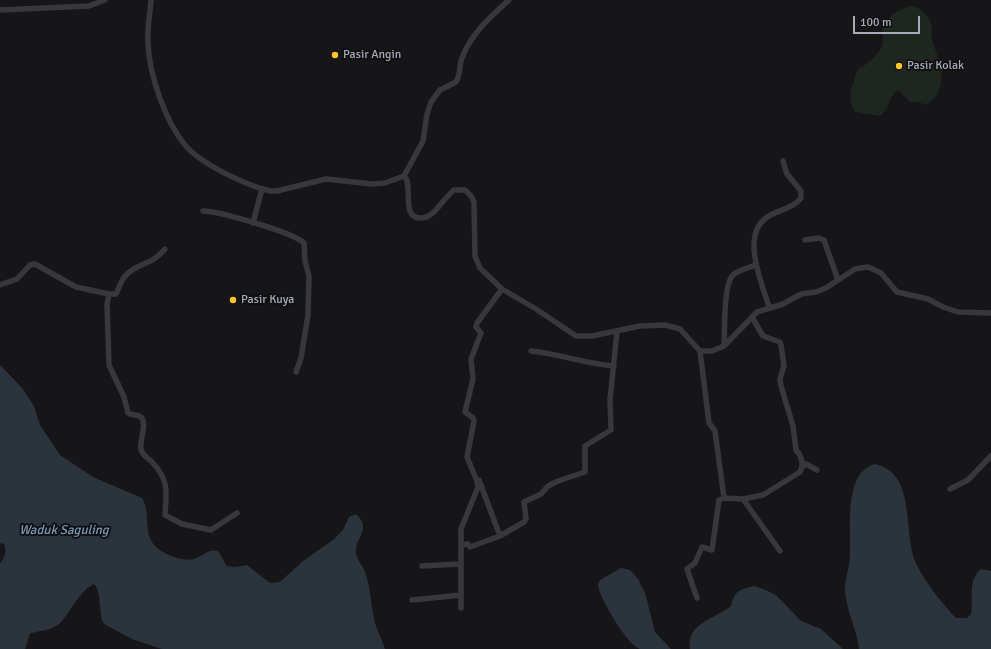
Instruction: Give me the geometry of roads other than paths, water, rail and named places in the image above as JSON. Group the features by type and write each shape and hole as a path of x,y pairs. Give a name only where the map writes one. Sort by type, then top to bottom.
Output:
{"street":[{"path":"0,10 73,7 96,4 105,0"},
{"path":"151,0 148,31 151,63 167,115 177,134 186,146 222,171 262,189 277,191 326,179 386,183 404,176 422,141 427,114 432,102 440,90 456,82 462,58 470,42 482,26 509,0"},
{"path":"769,307 756,265 755,242 759,227 770,216 796,203 801,198 801,191 787,174 783,161"},
{"path":"404,176 408,183 409,207 414,216 418,218 432,214 454,190 462,188 468,192 475,207 474,242 477,263 486,275 502,290 536,309 576,336 592,336 640,326 673,326 684,332 700,351 709,424 715,431 724,498"},
{"path":"253,224 262,189"},
{"path":"204,211 219,213 253,224 300,240 304,245 308,276 308,314 301,358 296,372"},
{"path":"805,240 822,238 824,240 838,280"},
{"path":"0,285 17,279 30,265 35,264 76,287 109,294 116,294 127,275 134,269 152,261 165,248"},
{"path":"724,346 727,289 730,279 737,272 756,265"},
{"path":"700,351 712,351 724,346 757,312 769,307 783,304 801,294 821,290 855,270 868,267 881,273 898,292 928,299 943,307 958,312 991,313"},
{"path":"461,608 461,529 478,487 476,478 467,457 474,420 465,412 473,379 471,359 480,332 476,327 477,323 502,290"},
{"path":"109,294 107,309 110,367 124,397 128,414 139,416 142,419 143,425 140,448 144,457 156,466 165,481 168,491 165,515 182,524 211,530 237,513"},
{"path":"697,598 687,570 695,563 702,547 712,550 719,500 724,498 743,499 763,494 776,488 800,472 802,467 802,458 795,448 793,426 780,386 784,366 780,342 763,336 752,317"},
{"path":"461,545 472,546 500,536 525,522 524,502 541,494 548,486 562,479 585,472 585,446 611,430 610,400 617,330"},
{"path":"531,351 549,353 596,365 614,366"},
{"path":"950,489 968,480 991,456"},
{"path":"802,467 806,464 817,470"},
{"path":"476,478 481,483 500,536"},
{"path":"743,499 780,551"},
{"path":"422,566 460,564"},
{"path":"412,600 461,595"}],"water":[{"name":"Waduk Saguling","path":"0,365 23,389 34,406 40,425 60,455 93,477 142,498 145,503 151,540 154,545 172,556 189,560 214,550 220,554 227,566 235,567 247,565 270,583 280,582 303,561 333,540 343,530 349,517 356,514 361,519 363,529 357,545 356,553 366,575 375,623 385,649 162,649 132,639 104,624 98,592 94,584 84,591 61,622 53,628 30,634 25,649 0,649 0,563 4,557 5,547 4,544 0,543"},
{"path":"875,464 888,469 897,478 903,490 915,561 933,591 956,618 967,618 971,614 972,584 974,579 981,569 991,571 991,649 859,649 847,605 845,590 850,557 851,504 853,490 857,479 865,469"},
{"path":"621,568 630,570 638,579 645,593 655,632 671,649 640,649 628,639 614,620 603,600 598,585 600,580"},
{"path":"754,586 777,596 801,621 821,629 843,649 690,649 692,633 697,627 731,606 734,597 738,592"}],"place":[{"name":"Pasir Angin","path":"335,55"},
{"name":"Pasir Kolak","path":"899,66"},
{"name":"Pasir Kuya","path":"233,300"}]}
